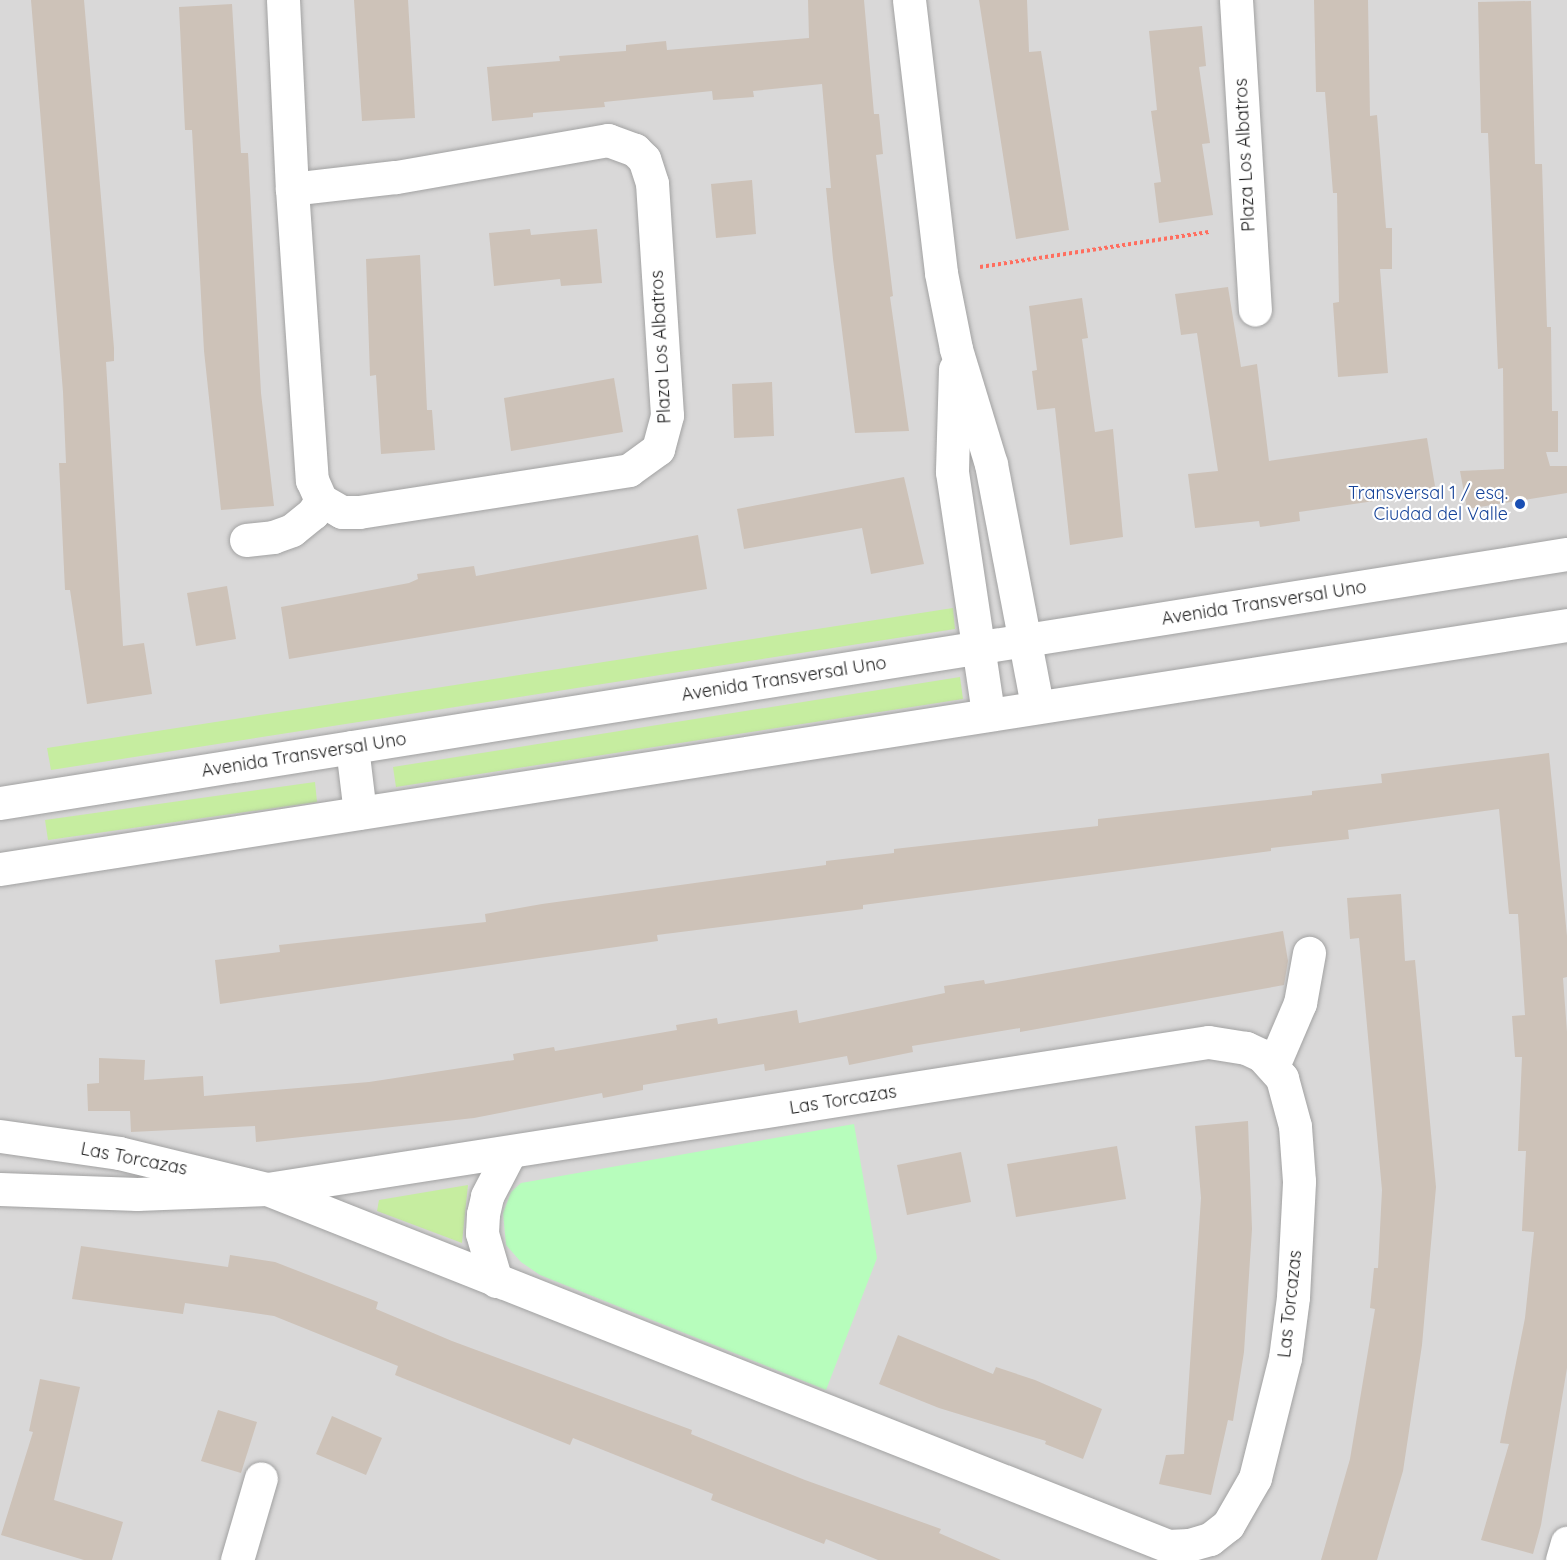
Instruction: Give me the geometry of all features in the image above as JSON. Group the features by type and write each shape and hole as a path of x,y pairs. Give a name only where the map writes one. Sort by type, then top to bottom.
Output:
{"street":[{"path":"246,540 273,537 292,530 302,524 321,500 312,480 292,189 283,0"},
{"path":"909,0 941,273 956,349 991,464 1037,706"},
{"name":"Plaza Los Albatros","path":"1236,0 1255,309"},
{"name":"Plaza Los Albatros","path":"292,189 395,177 608,140 635,150 646,165 652,183 667,415 665,433 650,458 630,470 359,512 342,512 321,500"},
{"path":"956,349 952,472 988,714"},
{"name":"Avenida Transversal Uno","path":"0,803 1567,554"},
{"path":"0,869 1567,625"},
{"path":"352,747 360,813"},
{"path":"1273,1066 1300,1003 1309,953"},
{"name":"Las Torcazas","path":"0,1136 119,1153 267,1189 1147,1540 1178,1546 1216,1549 1239,1512 1256,1478 1274,1409 1289,1328 1298,1236 1298,1154 1288,1092 1273,1066 1246,1048 1208,1042 267,1189 137,1194 0,1189"},
{"path":"496,1281 482,1233 483,1214 487,1196 510,1152"},
{"path":"237,1560 261,1478"},
{"path":"1562,1560 1567,1543"}],"path":[{"path":"941,273 1250,226"}],"shaded area":[{"path":"0,0 1567,0 1567,1560 0,1560"}],"green space":[{"path":"953,608 955,629 51,770 47,748"},
{"path":"960,677 963,699 396,787 393,767"},
{"path":"315,782 317,802 48,840 45,820"},
{"path":"854,1124 877,1258 826,1390 540,1275 521,1262 506,1245 503,1213 511,1192 521,1183"},
{"path":"468,1185 462,1243 377,1211 379,1200"}],"building":[{"path":"31,0 84,0 114,348 114,361 106,362 123,646 144,643 152,694 87,704 70,590 65,590 59,463 66,463 63,392"},
{"path":"354,0 408,0 415,118 362,121"},
{"path":"808,0 864,0 874,114 879,114 883,154 876,155 893,296 890,297 909,431 855,433 826,188 831,188 822,84 753,91 754,97 713,100 712,91 604,102 605,107 533,113 533,117 492,121 487,67 560,61 559,56 626,51 626,45 666,41 667,50 809,38"},
{"path":"979,0 1027,0 1029,52 1041,51 1069,230 1016,239"},
{"path":"1314,0 1368,0 1370,116 1377,115 1386,228 1392,228 1392,269 1380,269 1388,373 1338,377 1333,303 1339,302 1337,193 1333,193 1325,92 1316,92"},
{"path":"1531,1 1535,164 1542,164 1547,327 1551,327 1552,411 1558,411 1558,452 1546,452 1550,466 1567,466 1567,493 1467,509 1460,471 1504,469 1503,368 1498,369 1488,133 1481,133 1478,2"},
{"path":"232,4 241,153 248,153 261,393 274,506 221,510 204,351 192,130 185,130 179,7"},
{"path":"1202,26 1206,66 1199,67 1210,143 1202,144 1213,215 1159,223 1154,183 1161,182 1151,111 1157,110 1149,31"},
{"path":"752,180 756,234 716,238 711,184"},
{"path":"530,229 531,235 597,229 602,283 561,286 560,279 494,286 489,233"},
{"path":"420,255 427,410 432,410 435,450 381,454 376,375 370,376 366,259"},
{"path":"1228,287 1241,367 1257,364 1269,461 1427,438 1436,492 1299,512 1300,521 1260,527 1259,521 1195,528 1188,474 1218,471 1197,333 1181,335 1175,294"},
{"path":"1082,298 1088,338 1082,339 1095,432 1113,429 1123,537 1070,545 1055,408 1037,410 1032,371 1037,370 1029,306"},
{"path":"614,378 623,432 511,451 504,398"},
{"path":"772,382 774,436 734,438 732,384"},
{"path":"904,477 924,564 871,574 862,528 744,549 737,509"},
{"path":"698,535 707,589 289,659 281,607 409,583 418,579 417,574 474,566 476,576"},
{"path":"227,586 236,639 196,646 187,593"},
{"path":"1549,753 1567,936 1567,977 1563,978 1567,1032 1567,1368 1541,1525 1533,1554 1481,1540 1509,1444 1500,1443 1525,1318 1534,1232 1522,1231 1526,1151 1518,1151 1522,1057 1515,1057 1512,1016 1525,1015 1518,914 1509,914 1499,809 1348,830 1349,839 1271,848 1271,851 863,905 863,909 657,935 658,941 220,1004 215,960 280,952 279,945 486,922 485,914 542,904 826,865 826,861 894,853 894,849 1098,826 1098,819 1312,795 1312,791 1382,783 1381,774"},
{"path":"1401,894 1405,961 1415,960 1436,1187 1422,1345 1403,1471 1377,1560 1321,1560 1350,1459 1375,1309 1370,1308 1374,1268 1378,1268 1382,1190 1359,938 1350,939 1347,898"},
{"path":"1283,931 1288,961 1284,985 1020,1032 1020,1028 912,1046 913,1052 849,1065 847,1056 765,1071 764,1064 643,1085 643,1090 603,1098 602,1093 474,1118 256,1142 255,1126 131,1132 130,1111 88,1111 87,1084 99,1083 99,1058 145,1060 144,1080 203,1076 204,1096 369,1082 514,1060 513,1054 554,1047 555,1051 677,1030 676,1025 717,1018 718,1024 797,1010 799,1023 945,993 944,986 984,980 985,984"},
{"path":"1248,1121 1252,1229 1244,1352 1233,1421 1228,1420 1211,1495 1159,1484 1166,1455 1184,1454 1201,1198 1195,1126"},
{"path":"1117,1146 1126,1199 1016,1217 1007,1164"},
{"path":"961,1152 971,1202 907,1215 897,1165"},
{"path":"81,1246 228,1267 230,1255 275,1262 378,1302 376,1309 452,1341 692,1430 691,1434 805,1480 941,1529 939,1533 1001,1560 878,1560 826,1539 824,1544 711,1500 713,1494 573,1438 570,1445 395,1375 398,1366 274,1316 185,1303 183,1314 72,1299"},
{"path":"898,1335 993,1374 996,1367 1035,1380 1102,1409 1083,1459 1045,1444 1046,1441 939,1408 879,1384"},
{"path":"40,1379 80,1387 54,1500 123,1522 112,1560 84,1560 1,1535 33,1432 29,1431"},
{"path":"218,1410 257,1422 241,1473 201,1461"},
{"path":"332,1416 382,1438 366,1475 316,1454"}],"place":[{"name":"Transversal 1 / esq. Ciudad del Valle","path":"1520,504"}]}
